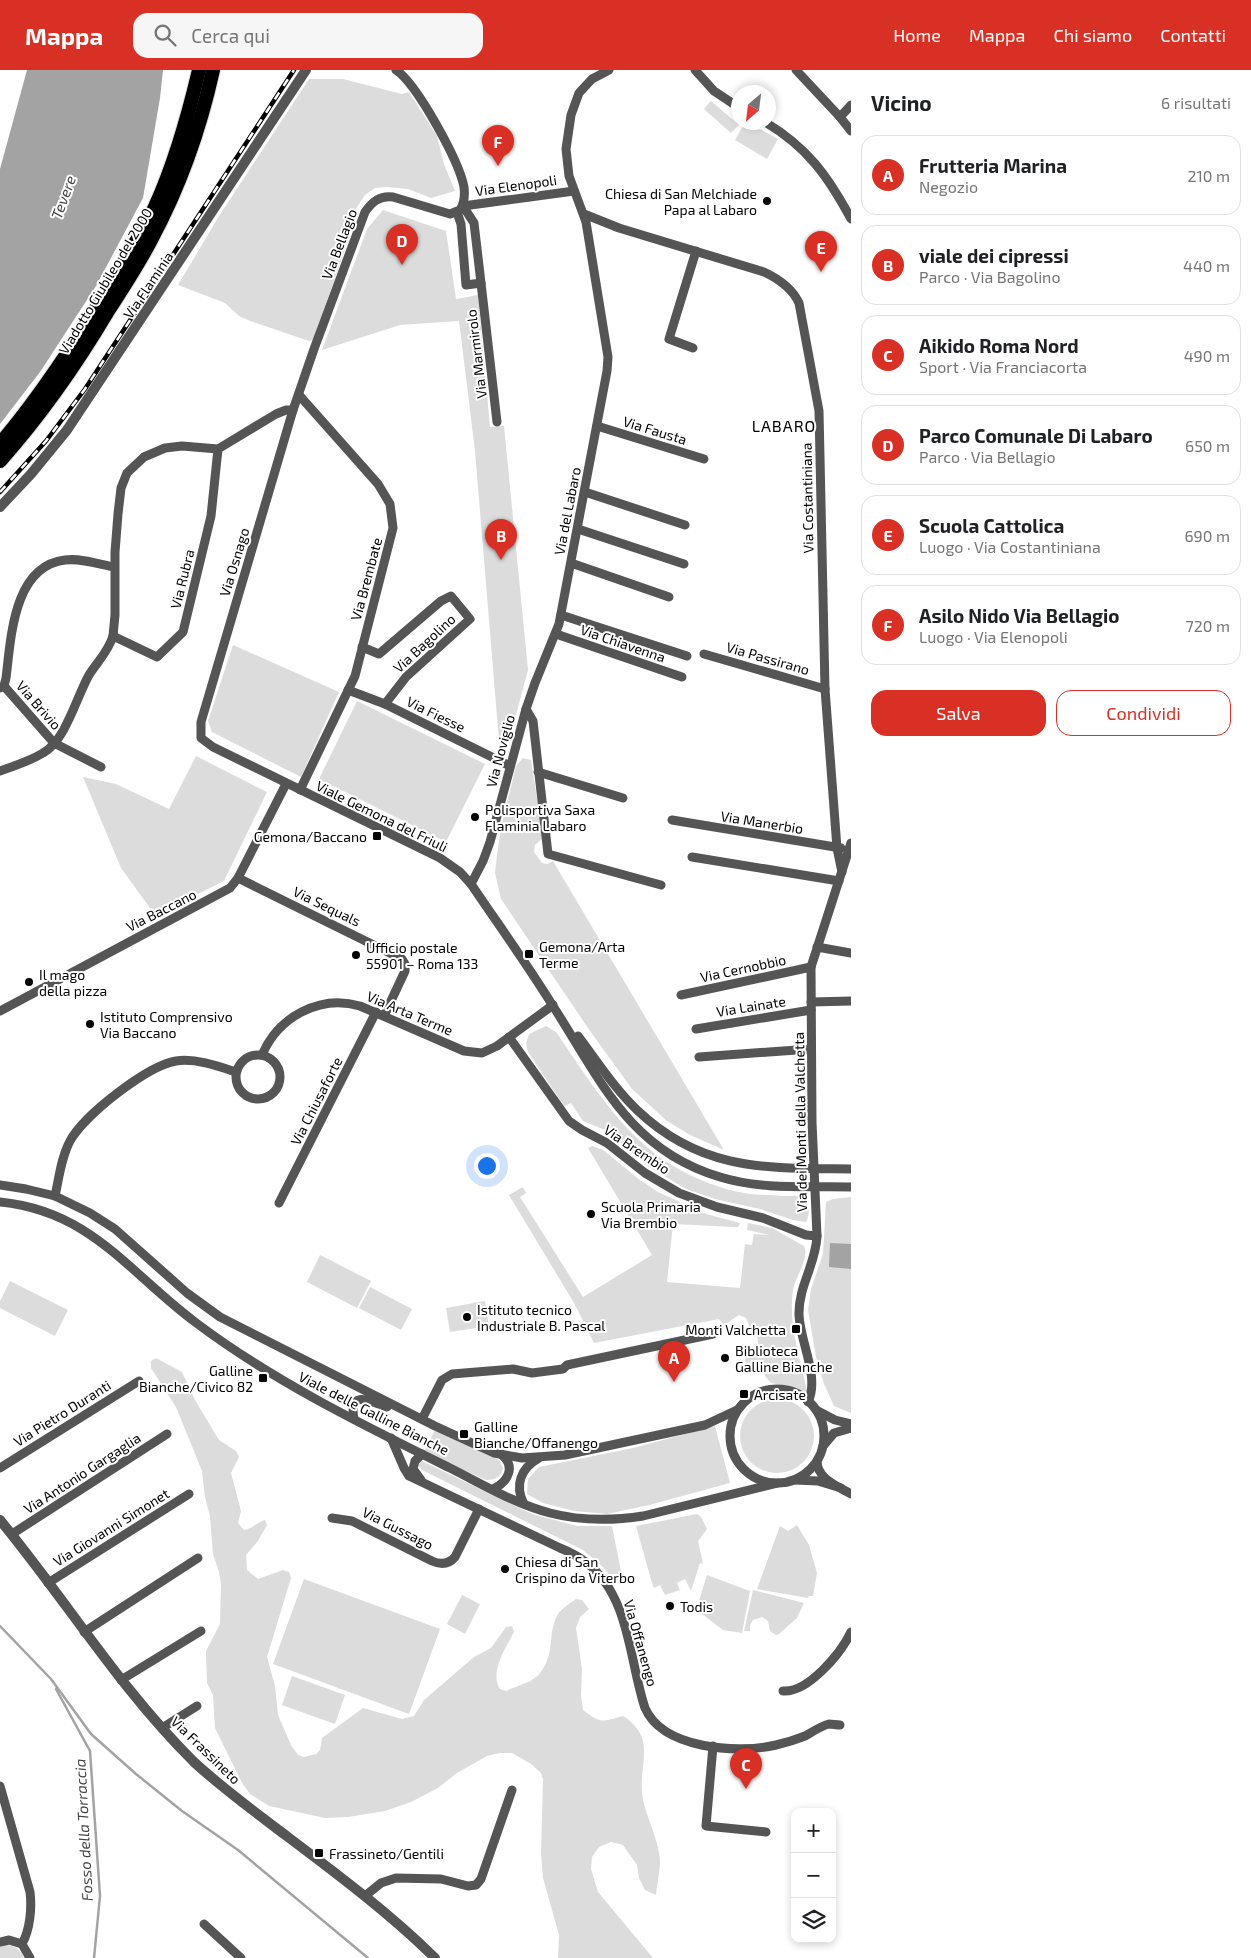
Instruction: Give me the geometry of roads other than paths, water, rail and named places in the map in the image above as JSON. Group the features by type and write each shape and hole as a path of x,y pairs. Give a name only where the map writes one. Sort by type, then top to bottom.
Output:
{"highway":[{"name":"Viadotto Giubileo del 2000","path":"0,444 55,374 100,304 145,226 172,164 188,114 199,70"},
{"name":"Viadotto Giubileo del 2000","path":"0,462 57,392 151,241 168,207 187,161 200,122 212,70"}],"street":[{"name":"Via Flaminia","path":"0,507 36,468 67,430 306,70"},
{"path":"396,70 405,77 438,129 462,182 464,197 460,209 466,285 481,283"},
{"name":"Via del Labaro","path":"526,710 535,682 556,634 561,615 585,492 608,357 584,214 574,191 567,162 566,144 571,115 582,88 592,79 609,70"},
{"path":"695,70 714,91 731,102"},
{"path":"796,70 851,131"},
{"path":"840,117 851,104"},
{"path":"776,130 794,142 816,163 831,184 851,219"},
{"name":"Via Elenopoli","path":"460,209 574,191"},
{"name":"Via Bellagio","path":"299,394 360,226 371,205 381,197 388,196 445,213 460,209"},
{"name":"Via Marmirolo","path":"460,209 474,223 497,422"},
{"name":"Via Costantiniana","path":"584,214 619,228 756,269 773,276 796,296 801,309 820,411 825,689 840,876"},
{"path":"693,348 669,339 696,251"},
{"name":"Via Osnago","path":"202,738 201,722 299,394"},
{"name":"Via Brembate","path":"299,394 378,484 387,498 392,511 394,528 374,599 358,667 300,790"},
{"path":"0,771 44,753 54,743 62,732 89,675 108,651 113,636 115,615 114,567 121,488 131,469 144,457 165,448 182,446 218,449 276,414 286,410 293,410"},
{"name":"Via Fausta","path":"597,426 704,459"},
{"name":"Via Rubra","path":"113,636 157,657 183,632 211,516 218,449"},
{"path":"585,492 685,525"},
{"path":"578,529 684,564"},
{"path":"2,687 16,612 25,588 34,575 48,564 65,560 82,560 114,567"},
{"path":"571,563 669,597"},
{"name":"Via Bagolino","path":"362,647 379,654 441,601 451,596 470,619 406,677 386,704"},
{"path":"561,615 687,656"},
{"name":"Via Chiavenna","path":"556,634 682,677"},
{"name":"Via Passirano","path":"704,654 825,689"},
{"name":"Via Brivio","path":"2,687 54,743"},
{"name":"Via Fiesse","path":"348,690 386,704 510,766"},
{"path":"526,710 533,721 548,854 660,885"},
{"name":"Via Noviglio","path":"471,884 490,842 526,710"},
{"name":"Viale Gemona del Friuli","path":"202,738 206,744 440,858 460,872 471,884 552,1005 616,1106 639,1130 661,1148 696,1168 733,1181 773,1186 851,1187"},
{"path":"54,743 101,767"},
{"path":"538,772 623,798"},
{"name":"Via Baccano","path":"0,1011 230,888 238,878 286,784"},
{"name":"Via Manerbio","path":"672,820 838,848 850,846"},
{"name":"Via dei Monti della Valchetta","path":"808,1402 812,1382 801,1333 799,1308 803,1285 816,1253 817,1236 811,967 850,846"},
{"path":"692,858 840,876"},
{"name":"Via Sequals","path":"238,878 402,959 405,964 405,971 380,1014"},
{"path":"817,948 851,953"},
{"name":"Via Cernobbio","path":"681,996 811,967"},
{"name":"Via Lainate","path":"696,1029 811,1006 851,1002"},
{"name":"Via Arta Terme","path":"262,1055 269,1042 290,1018 305,1010 325,1004 345,1003 380,1014 471,1053 488,1051 552,1005"},
{"name":"Viale Gemona del Friuli","path":"552,1005 626,1099 651,1122 671,1136 699,1151 738,1163 774,1168 851,1169"},
{"name":"Via Chiusaforte","path":"279,1203 380,1014"},
{"name":"Via Brembio","path":"509,1037 564,1114 577,1128 607,1143 645,1173 679,1193 717,1207 767,1220 806,1235 817,1236"},
{"path":"699,1057 812,1049"},
{"path":"255,1055 262,1055 275,1063 278,1069 278,1084 270,1095 256,1098 242,1092 238,1087 236,1072 243,1060 255,1055"},
{"path":"55,1196 62,1162 73,1136 97,1110 137,1080 160,1066 180,1060 209,1064 236,1072"},
{"name":"Viale delle Galline Bianche","path":"0,1185 55,1196 90,1213 115,1229 186,1293 220,1317 478,1447 502,1455 522,1458 565,1455 699,1426 719,1420 737,1410"},
{"name":"Viale delle Galline Bianche","path":"0,1202 47,1213 85,1230 117,1254 182,1312 226,1345 286,1383 422,1454 524,1504 566,1517 589,1520 622,1520 778,1483"},
{"path":"422,1419 442,1380 452,1374 513,1369 532,1373 563,1369 568,1365 713,1334"},
{"name":"Via Pietro Duranti","path":"0,1468 139,1381"},
{"path":"841,1488 814,1480 778,1483 763,1481 754,1477 745,1471 737,1461 732,1450 730,1438 732,1421 737,1410 753,1395 774,1389 791,1392 835,1420 851,1424"},
{"path":"354,1419 354,1404 359,1399 368,1400 389,1408 400,1408"},
{"path":"816,1409 823,1427 822,1446 817,1467 820,1474 851,1494"},
{"path":"822,1446 834,1433 851,1428"},
{"name":"Via Antonio Gargaglia","path":"12,1534 168,1434"},
{"name":"Via Offanengo","path":"391,1438 407,1474 574,1555 597,1572 618,1606 643,1704 649,1716 660,1728 673,1736 714,1746 749,1748 774,1745 804,1736 829,1724 840,1725"},
{"path":"422,1454 415,1461 413,1469 423,1482"},
{"path":"494,1489 506,1481 509,1474 509,1463 502,1455"},
{"path":"524,1504 520,1496 521,1477 524,1470 539,1458"},
{"path":"790,1481 805,1474 817,1461"},
{"name":"Via Giovanni Simonet","path":"48,1583 189,1494"},
{"name":"Via Gussago","path":"332,1518 352,1521 432,1561 444,1564 455,1558 479,1509"},
{"name":"Via Frassineto","path":"0,1520 121,1680 162,1728 195,1762 227,1790 365,1896 435,1958"},
{"path":"84,1632 198,1558"},
{"path":"121,1680 201,1631"},
{"path":"783,1691 794,1690 822,1671 838,1654 851,1632"},
{"path":"162,1728 197,1706"},
{"path":"714,1746 706,1826 766,1832"},
{"path":"0,1786 31,1896 27,1933 22,1944"},
{"path":"365,1896 381,1883 396,1878 437,1879 471,1886 476,1885 481,1879 512,1790"},
{"path":"204,1924 241,1958"},
{"path":"0,1942 9,1940 22,1944 30,1958"}],"water":[{"name":"Tevere","path":"27,70 163,70 143,198 96,286 40,372 0,424 0,169"},
{"path":"830,1243 851,1244 851,1269 829,1267"}],"waterway":[{"path":"0,1626 51,1679 91,1734 136,1774 182,1811 238,1850 368,1958"},
{"name":"Fosso della Torraccia","path":"56,1689 90,1751 100,1896 94,1958"}],"railway":[{"path":"0,492 46,441 85,389 294,70"}],"place":[{"name":"Asilo Nido Via Bellagio","path":"498,166"},
{"name":"Chiesa di San Melchiade Papa al Labaro","path":"767,201"},
{"name":"Parco Comunale Di Labaro","path":"402,265"},
{"name":"Scuola Cattolica","path":"821,272"},
{"name":"viale dei cipressi","path":"501,560"},
{"name":"Polisportiva Saxa Flaminia Labaro","path":"475,817"},
{"name":"Gemona/Baccano","path":"377,836"},
{"name":"Gemona/Arta Terme","path":"529,954"},
{"name":"Ufficio postale 55901 – Roma 133","path":"356,955"},
{"name":"Il mago della pizza","path":"29,982"},
{"name":"Istituto Comprensivo Via Baccano","path":"90,1024"},
{"name":"Scuola Primaria Via Brembio","path":"591,1214"},
{"name":"Istituto tecnico Industriale B. Pascal","path":"467,1317"},
{"name":"Monti Valchetta","path":"796,1329"},
{"name":"Biblioteca Galline Bianche","path":"725,1358"},
{"name":"Galline Bianche/Civico 82","path":"263,1378"},
{"name":"Frutteria Marina","path":"674,1382"},
{"name":"Arcisate","path":"744,1394"},
{"name":"Galline Bianche/Offanengo","path":"464,1434"},
{"name":"Chiesa di San Crispino da Viterbo","path":"505,1569"},
{"name":"Todis","path":"670,1606"},
{"name":"Aikido Roma Nord","path":"746,1789"},
{"name":"Frassineto/Gentili","path":"319,1853"}],"district":[{"name":"LABARO","path":"784,425"}]}
